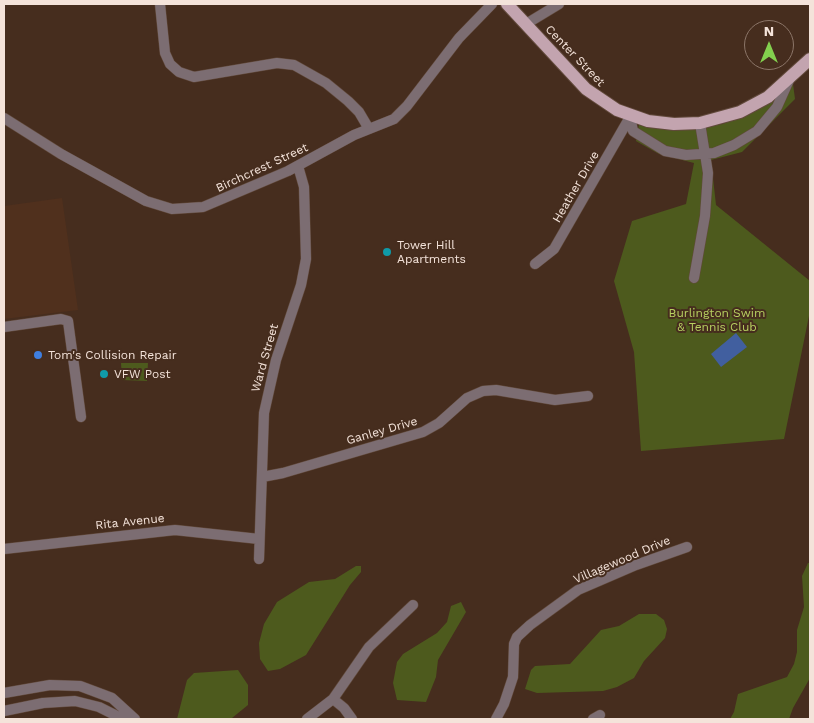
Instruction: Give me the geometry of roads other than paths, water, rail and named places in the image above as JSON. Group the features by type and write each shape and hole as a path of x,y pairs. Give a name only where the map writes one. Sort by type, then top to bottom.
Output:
{"main road":[{"name":"Center Street","path":"507,4 586,90 604,103 630,116 665,123 700,123 728,116 752,106 790,78 810,58"}],"street":[{"path":"160,4 165,53 170,64 180,72 194,77 280,63 294,65 321,80 348,101 359,112 369,129"},
{"name":"Birchcrest Street","path":"4,118 136,197 172,209 190,209 216,203 298,166 346,139 392,121 401,114 459,38 492,4"},
{"path":"526,24 559,4"},
{"name":"Center Street","path":"630,116 633,132 659,148 681,155 706,154 734,145 757,131 777,108 790,78"},
{"name":"Heather Drive","path":"534,264 554,249 630,116"},
{"path":"694,278 705,216 708,173 700,123"},
{"name":"Ward Street","path":"259,559 262,435 267,395 301,285 306,259 304,184 298,166"},
{"path":"4,327 60,319 68,321 81,418"},
{"name":"Ganley Drive","path":"262,477 283,473 423,432 439,423 467,398 483,391 496,390 555,400 588,396"},
{"name":"Rita Avenue","path":"4,549 174,530 259,538"},
{"name":"Villagewood Drive","path":"496,719 504,704 513,677 514,644 530,625 578,590 636,565 687,547"},
{"path":"307,719 333,699 369,647 413,605"},
{"path":"4,693 50,684 80,686 112,698 135,719"},
{"path":"333,699 344,708 352,719"},
{"path":"4,711 43,704 74,702 99,707 124,719"}],"water":[{"path":"736,333 747,347 721,367 711,354"}],"place":[{"name":"Tower Hill Apartments","path":"387,252"},
{"name":"Tom's Collision Repair","path":"38,355"},
{"name":"VFW Post","path":"104,374"}],"park label":[{"name":"Burlington Swim & Tennis Club","path":"717,320"}]}
